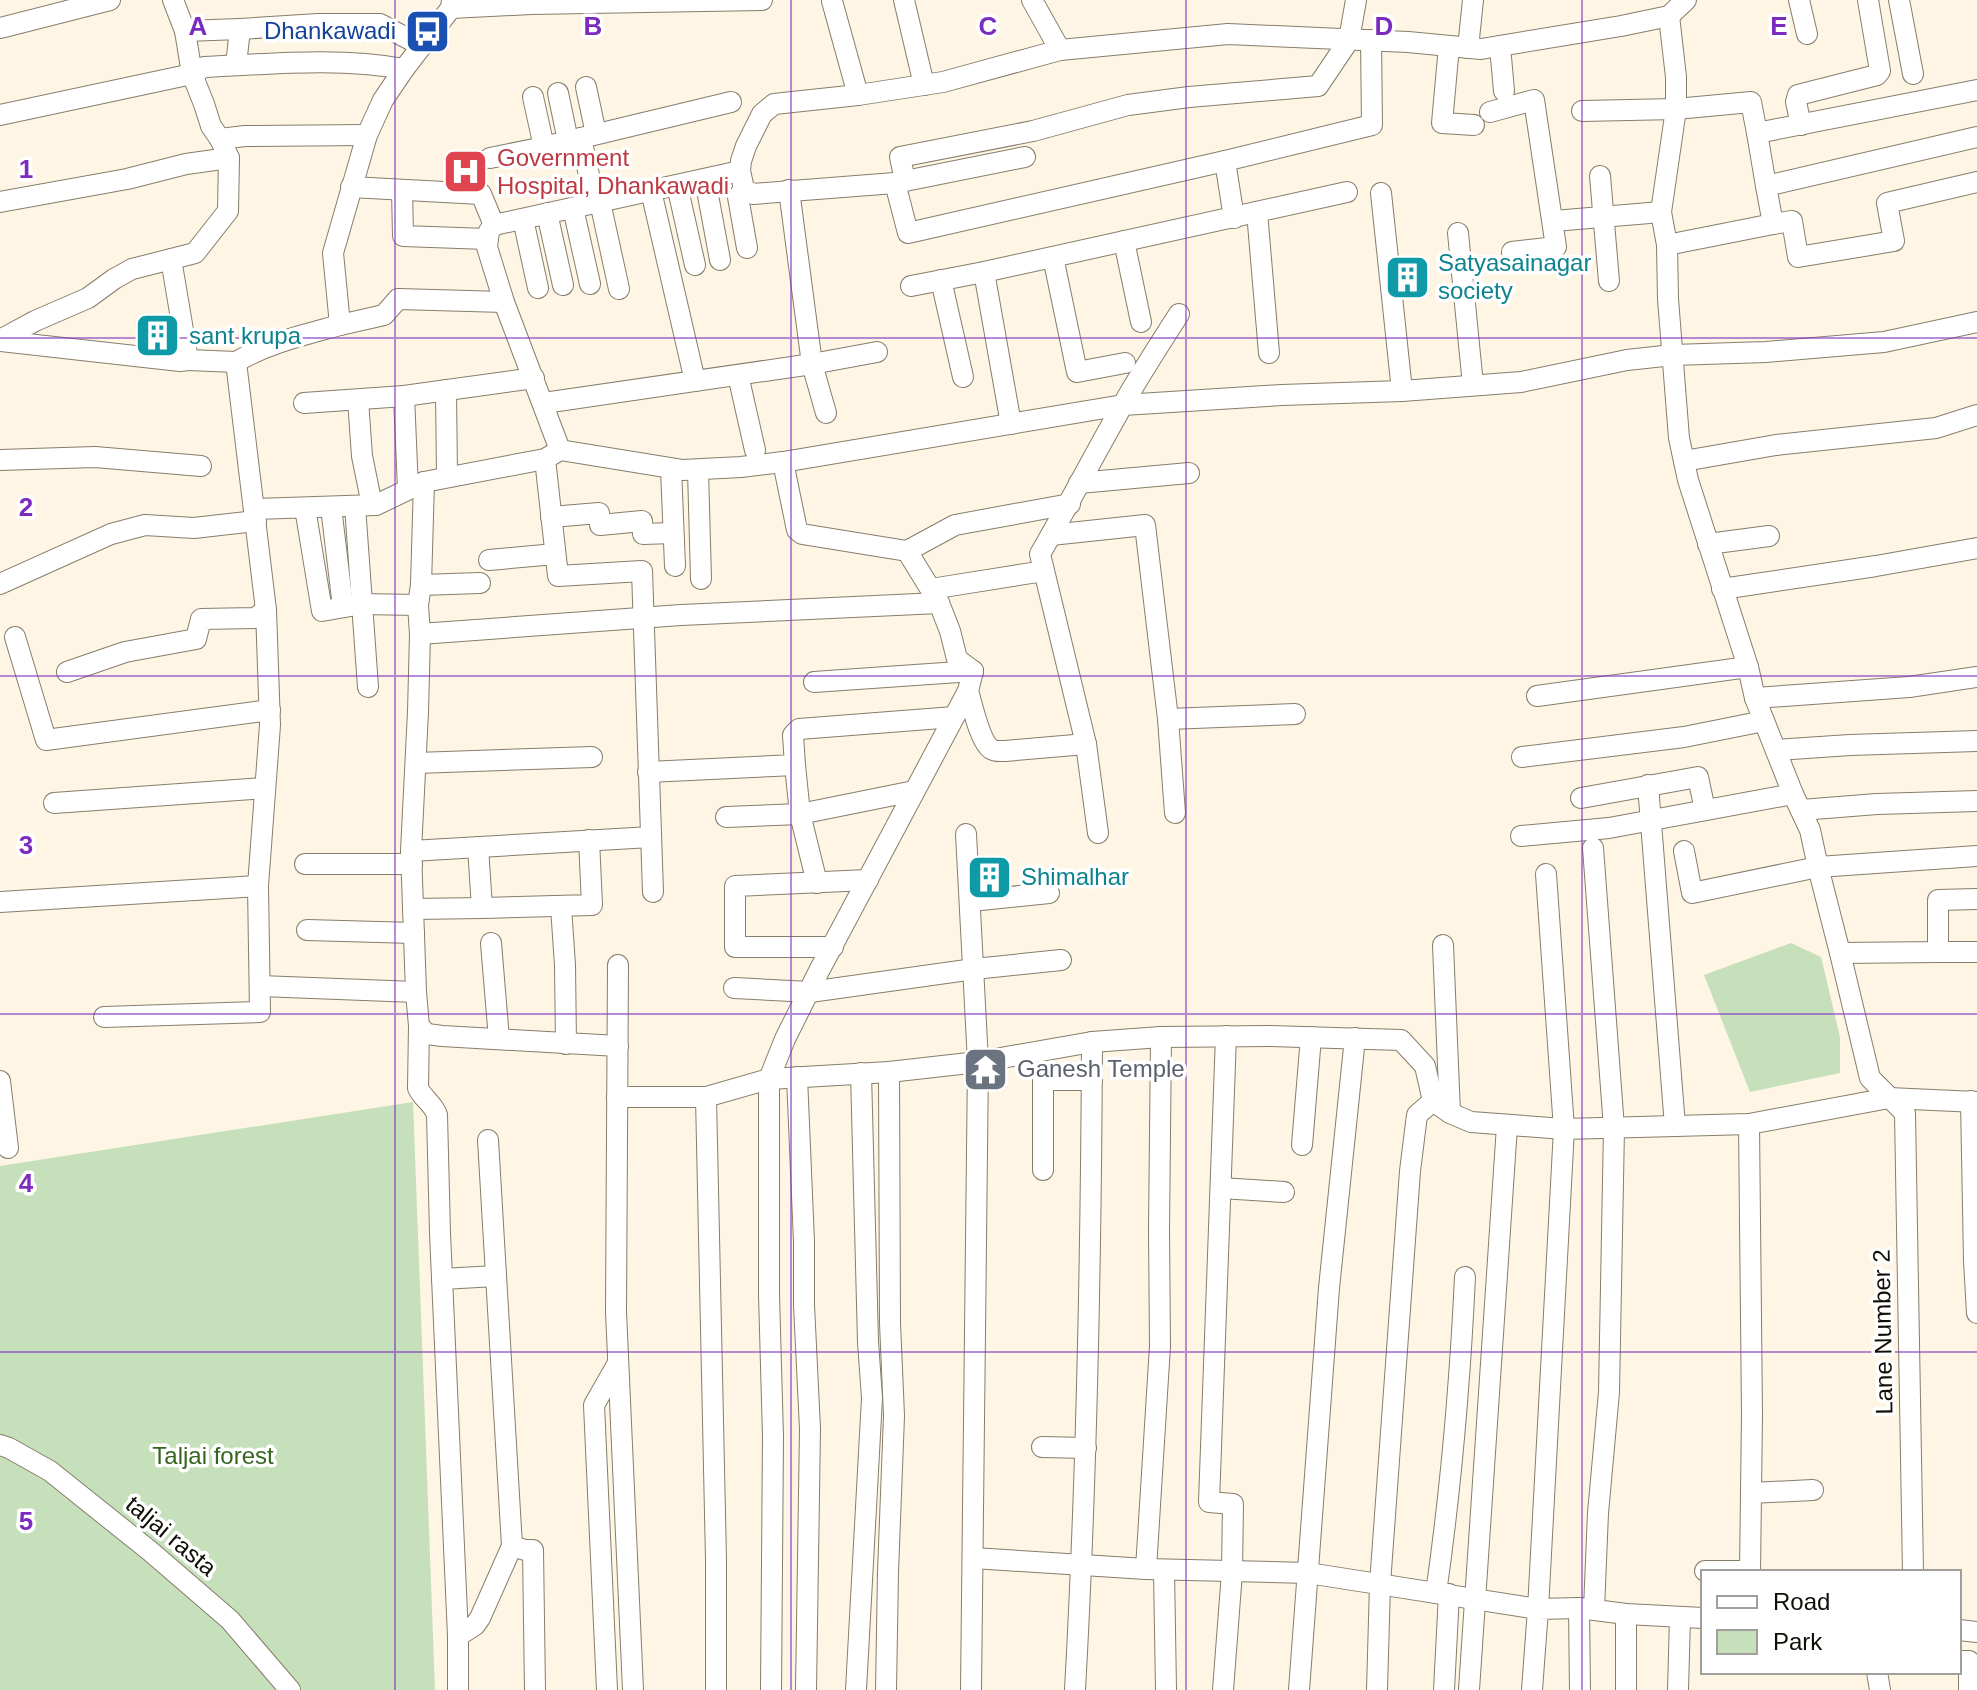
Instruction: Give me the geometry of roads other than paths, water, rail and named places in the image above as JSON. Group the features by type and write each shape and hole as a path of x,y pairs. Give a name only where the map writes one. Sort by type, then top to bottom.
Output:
{"street":[{"path":"0,28 110,0"},
{"path":"0,340 88,298 132,269 195,253 228,211 225,148 211,126 192,74 185,31 173,0"},
{"path":"340,325 333,253 367,135 383,100 452,4 762,0"},
{"path":"904,0 924,85"},
{"path":"1032,0 1060,50"},
{"path":"1356,0 1349,40 1318,86 1128,105 1033,131 900,157 900,182 908,233 1372,125 1371,40"},
{"path":"1473,0 1442,123 1482,119 1534,100 1556,247 1512,252"},
{"path":"747,248 738,197 742,180 741,161 753,129 774,104 943,82 1060,50 1228,34 1371,40 1481,49 1669,16 1686,0"},
{"path":"1799,0 1807,34"},
{"path":"1801,125 1796,102 1798,95 1877,75 1880,71 1868,0"},
{"path":"1899,0 1913,74"},
{"path":"832,1 858,95"},
{"name":"Lane Number 2","path":"1669,16 1676,77 1676,109 1661,212 1667,245 1679,438 1755,698 1797,810 1810,830 1811,869 1840,953 1870,1078 1905,1113 1913,1570"},
{"path":"185,31 380,24 422,46"},
{"path":"236,65 240,29"},
{"path":"1500,46 1504,91"},
{"path":"0,115 192,74 204,67 308,62 376,64 404,69"},
{"path":"582,138 586,87"},
{"path":"1757,133 1977,90"},
{"path":"558,93 582,138 619,289"},
{"path":"533,97 544,147"},
{"path":"490,158 731,102"},
{"path":"1582,111 1676,109 1751,102 1773,224"},
{"path":"0,202 127,179 186,164 245,136 367,135"},
{"path":"1766,186 1977,137"},
{"path":"742,180 753,194 900,182 1025,157"},
{"path":"1225,161 1234,218"},
{"path":"1600,176 1609,281"},
{"path":"402,190 403,236 491,232 547,213 705,179 742,180"},
{"path":"705,179 720,260"},
{"path":"1667,245 1792,221 1798,257 1894,241 1887,203 1977,182"},
{"path":"677,185 695,265"},
{"path":"351,187 481,194 491,232 487,247 504,302 544,403 552,455 551,517 558,576 642,571 653,892"},
{"path":"789,190 812,364 826,413"},
{"path":"651,191 695,381"},
{"path":"911,286 1347,192"},
{"path":"1381,193 1402,391"},
{"path":"573,208 590,284"},
{"path":"1257,212 1269,353"},
{"path":"1554,221 1661,212"},
{"path":"547,213 563,285"},
{"path":"523,219 538,288"},
{"path":"1458,233 1473,385"},
{"path":"1124,241 1141,322"},
{"path":"1053,257 1077,372 1125,363"},
{"path":"171,259 188,360"},
{"path":"984,272 1011,424"},
{"path":"941,280 963,377"},
{"path":"0,340 180,361 236,362 286,340 384,315 398,299 504,302"},
{"path":"1098,833 1086,744 1040,554 1123,405 1179,314"},
{"path":"0,584 111,534 145,525 194,528 305,508 364,506 390,500 416,486 447,477 552,455 698,470 783,462 1123,405 1521,382 1627,360 1884,342 1977,322"},
{"path":"544,403 877,352"},
{"path":"104,1017 260,1012 258,886 270,710 266,610 236,362"},
{"path":"738,375 755,450"},
{"path":"304,403 404,396 534,378"},
{"path":"446,390 447,477"},
{"path":"404,396 416,486 420,595 411,858 419,1026 418,1088 421,1095 431,1102 437,1115 458,1690"},
{"path":"352,606 364,506 358,400"},
{"path":"1684,461 1776,445 1936,428 1977,415"},
{"path":"0,460 95,457 201,466"},
{"path":"783,462 795,524 802,534 907,551 955,525 1070,504"},
{"path":"671,469 675,566"},
{"path":"698,470 701,579"},
{"path":"1079,483 1189,473"},
{"path":"331,507 368,687"},
{"path":"305,508 322,611 480,583"},
{"path":"551,517 599,513 600,525 642,521 643,534 673,533"},
{"path":"1051,535 1145,525 1168,719 1175,813"},
{"path":"1708,544 1769,536"},
{"path":"1722,589 1977,548"},
{"path":"907,551 935,596 957,659 970,681 984,740 990,748 1005,751 1086,744"},
{"path":"489,560 555,554"},
{"path":"420,634 935,596 1044,571"},
{"path":"67,672 125,652 196,639 201,619 255,618 266,610"},
{"path":"15,637 46,740 270,710"},
{"path":"1537,696 1748,667"},
{"path":"1755,698 1909,687 1977,677"},
{"path":"814,682 970,681"},
{"path":"771,1690 773,1437 769,1295 769,1079 785,1039 970,681"},
{"path":"1168,719 1295,714"},
{"path":"817,883 800,814 793,735 799,729 954,717"},
{"path":"1522,757 1684,737 1764,721"},
{"path":"1776,750 1977,741"},
{"path":"416,763 592,757"},
{"path":"648,772 795,765"},
{"path":"1581,798 1698,777 1705,810"},
{"path":"1648,785 1675,1126"},
{"path":"54,803 265,788"},
{"path":"726,817 800,814 914,791"},
{"path":"1521,836 1609,828 1705,810 1797,810 1977,801"},
{"path":"966,834 978,1062 971,1690"},
{"path":"305,864 411,858 478,847 651,837"},
{"path":"413,909 592,905 589,840"},
{"path":"478,847 482,908"},
{"path":"1580,1690 1609,1392 1614,1128 1593,848"},
{"path":"1684,851 1692,893 1811,869 1977,856"},
{"path":"1532,1690 1564,1129 1546,874"},
{"path":"833,947 735,947 735,886 868,880"},
{"path":"0,902 258,886"},
{"path":"971,901 1049,893"},
{"path":"1938,952 1938,900 1977,899"},
{"path":"561,907 566,1044"},
{"path":"307,930 414,933"},
{"path":"491,943 499,1039"},
{"path":"1443,945 1450,1113"},
{"path":"1840,953 1977,952"},
{"path":"734,988 810,992 1061,960"},
{"path":"618,965 616,1312 633,1690"},
{"path":"260,986 416,992"},
{"path":"419,1026 427,1034 442,1036 618,1046"},
{"path":"617,1097 706,1097 769,1079 889,1072 978,1062 1092,1042 1226,1036 1401,1040 1425,1066 1433,1101 1471,1122 1507,1126 1564,1129 1749,1124 1889,1098 1974,1102 1977,1313"},
{"path":"1223,1690 1232,1572 1233,1504 1209,1502 1226,1036"},
{"path":"1161,1037 1160,1346 1155,1569 1166,1690"},
{"path":"1302,1145 1311,1037"},
{"path":"1299,1690 1329,1288 1355,1038"},
{"path":"1075,1690 1089,1337 1092,1042"},
{"path":"886,1690 894,1416 890,1323 889,1072"},
{"path":"856,1690 872,1398 861,1073"},
{"path":"797,1077 810,1429 806,1690"},
{"path":"1043,1170 1043,1080 1092,1080"},
{"path":"0,1081 8,1148"},
{"path":"706,1097 716,1690"},
{"path":"1377,1690 1380,1584 1410,1171 1417,1115 1433,1101"},
{"path":"1749,1124 1750,1570"},
{"path":"1469,1690 1507,1126"},
{"path":"458,1636 480,1618 512,1546 488,1140"},
{"path":"1221,1188 1284,1192"},
{"path":"442,1279 496,1276"},
{"path":"1444,1690 1442,1594 1461,1370 1465,1277"},
{"path":"607,1690 594,1405 618,1363"},
{"name":"taljai rasta","path":"0,1445 50,1471 150,1551 230,1620 290,1690"},
{"path":"1042,1447 1086,1448"},
{"path":"1751,1493 1813,1490"},
{"path":"512,1546 533,1550 535,1690"},
{"path":"973,1558 1155,1569 1308,1573 1538,1609 1586,1609 1701,1618"},
{"path":"1626,1614 1626,1690"},
{"path":"1678,1690 1680,1617"},
{"path":"1961,1661 1969,1661 1969,1690"}],"place":[{"name":"Dhankawadi","path":"427,31"},
{"name":"Government Hospital, Dhankawadi","path":"466,172"},
{"name":"Satyasainagar society","path":"1407,277"},
{"name":"sant krupa","path":"158,336"},
{"name":"Shimalhar","path":"990,877"},
{"name":"Ganesh Temple","path":"986,1069"}],"park label":[{"name":"Taljai forest","path":"213,1456"}]}
